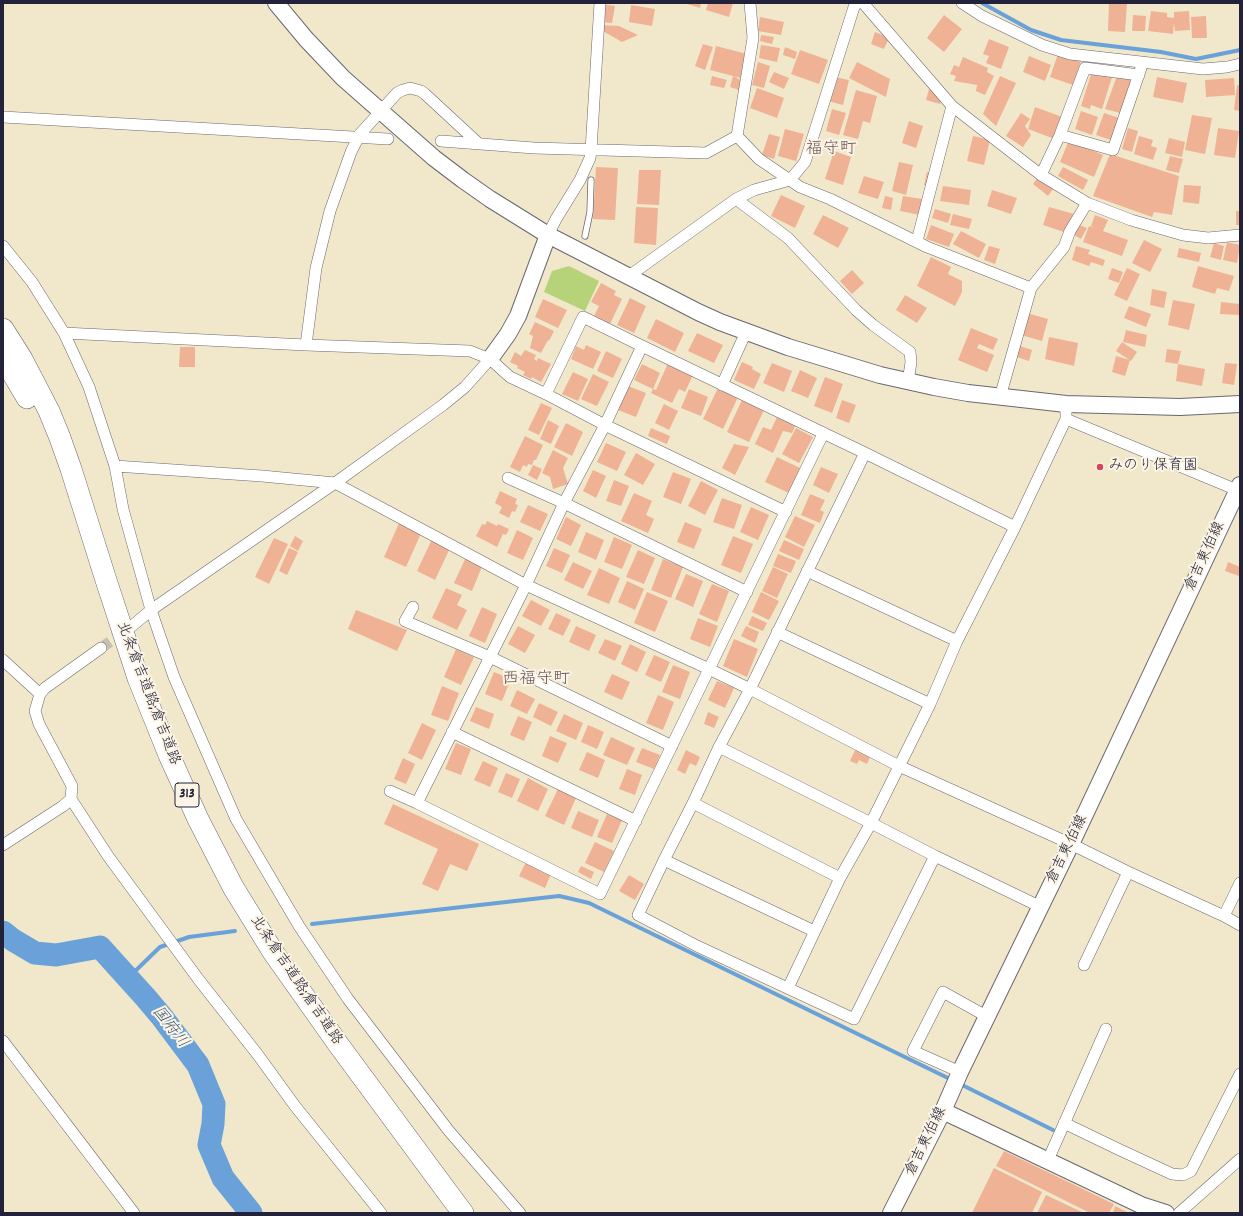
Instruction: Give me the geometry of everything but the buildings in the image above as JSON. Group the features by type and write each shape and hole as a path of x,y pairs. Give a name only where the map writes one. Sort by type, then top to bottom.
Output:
{"highway":[{"name":"北条倉吉道路;倉吉道路","path":"3,329 32,378 60,438 138,678 169,755 201,826 233,887 274,952 338,1044 463,1213"},
{"name":"北条倉吉道路;倉吉道路","path":"3,357 23,390 46,443 127,683 156,760 186,826 222,894 261,959 326,1053 446,1213"}],"street":[{"path":"276,3 306,39 343,78 434,158 490,199 548,235 698,312 746,332 825,358 908,382 1000,397 1066,412 1239,488"},
{"path":"132,626 151,610 335,483 443,405 465,387 490,359 508,334 518,316 548,235 586,168 590,158 600,3"},
{"path":"737,136 753,38 750,3"},
{"path":"628,276 736,200 754,190 790,180 805,162 854,7 857,3"},
{"path":"863,3 952,106 1041,175 1087,203 1131,220 1184,235 1208,238 1240,235"},
{"path":"962,3 982,16 1042,45 1070,54 1203,68 1228,67 1240,64"},
{"path":"1060,136 1113,150 1143,62"},
{"path":"1041,175 1060,136 1085,68 1138,75"},
{"path":"306,345 316,268 321,246 330,211 351,152 358,138 400,91 410,88 421,91 425,94 478,143"},
{"path":"917,241 952,106"},
{"path":"3,117 388,139"},
{"path":"441,141 534,148 706,153 737,136"},
{"path":"737,136 759,159 800,187 830,199 917,241 995,275 1031,288"},
{"path":"736,200 788,238 856,310 873,325 910,352 912,362 908,382"},
{"path":"1000,397 1031,288 1064,247 1070,231 1087,203"},
{"path":"3,246 32,282 64,334 89,387 115,466 123,509 151,610 174,677 236,819 299,926 348,999 449,1132 520,1213"},
{"path":"546,394 583,317 1015,527"},
{"path":"722,385 746,332"},
{"path":"64,334 470,351 490,359 510,377 605,425 786,512"},
{"path":"417,803 526,585 564,503 605,425 642,346"},
{"path":"1066,412 1240,404"},
{"path":"788,988 840,878 871,823 930,704 957,641 1015,527 1066,412"},
{"path":"390,791 600,894 823,434"},
{"path":"865,453 750,689 719,747 638,915 697,946 854,1019 935,856"},
{"path":"115,466 262,476 335,483 526,585 750,689 899,766 1071,844 1224,916 1240,925"},
{"path":"508,478 564,503 747,592"},
{"name":"倉吉東伯線","path":"891,1213 943,1111 986,1016 1071,844 1239,488"},
{"path":"807,571 957,641"},
{"path":"413,607 406,621 490,657 672,746"},
{"path":"777,632 930,704"},
{"path":"3,845 67,802 72,786 39,724 35,711 40,694 45,688 101,648"},
{"path":"3,660 40,694"},
{"path":"452,732 636,821"},
{"path":"719,747 1040,907"},
{"path":"67,802 194,974 258,1055 295,1106 381,1213"},
{"path":"692,803 840,878"},
{"path":"664,860 814,931"},
{"path":"1084,964 1128,872"},
{"path":"1224,916 1240,883"},
{"path":"960,1072 913,1051 943,992 986,1016"},
{"path":"1048,1160 1106,1029"},
{"path":"3,1041 134,1213"},
{"path":"1064,1123 1172,1174 1183,1175 1191,1172 1240,1074"},
{"path":"943,1111 1141,1204 1166,1213"},
{"path":"1179,1213 1240,1159"}],"lane":[{"path":"585,236 590,212 591,180"}],"green space":[{"path":"569,266 599,281 585,311 544,292 552,271"}],"waterway":[{"path":"982,3 1031,30 1061,40 1161,52 1196,59 1240,50"},
{"path":"312,924 559,896 589,903 952,1080"},
{"path":"128,978 160,947 189,937 235,931"},
{"name":"国府川","path":"3,932 13,940 35,953 56,955 100,947 146,998 198,1065 214,1104 213,1124 209,1145 223,1178 251,1213"},
{"path":"958,1083 1053,1130"}],"tunnel":[{"path":"101,648 125,631"}],"place":[{"name":"みのり保育園","path":"1100,467"}],"district":[{"name":"福守町","path":"831,151"},
{"name":"西福守町","path":"536,681"}]}
